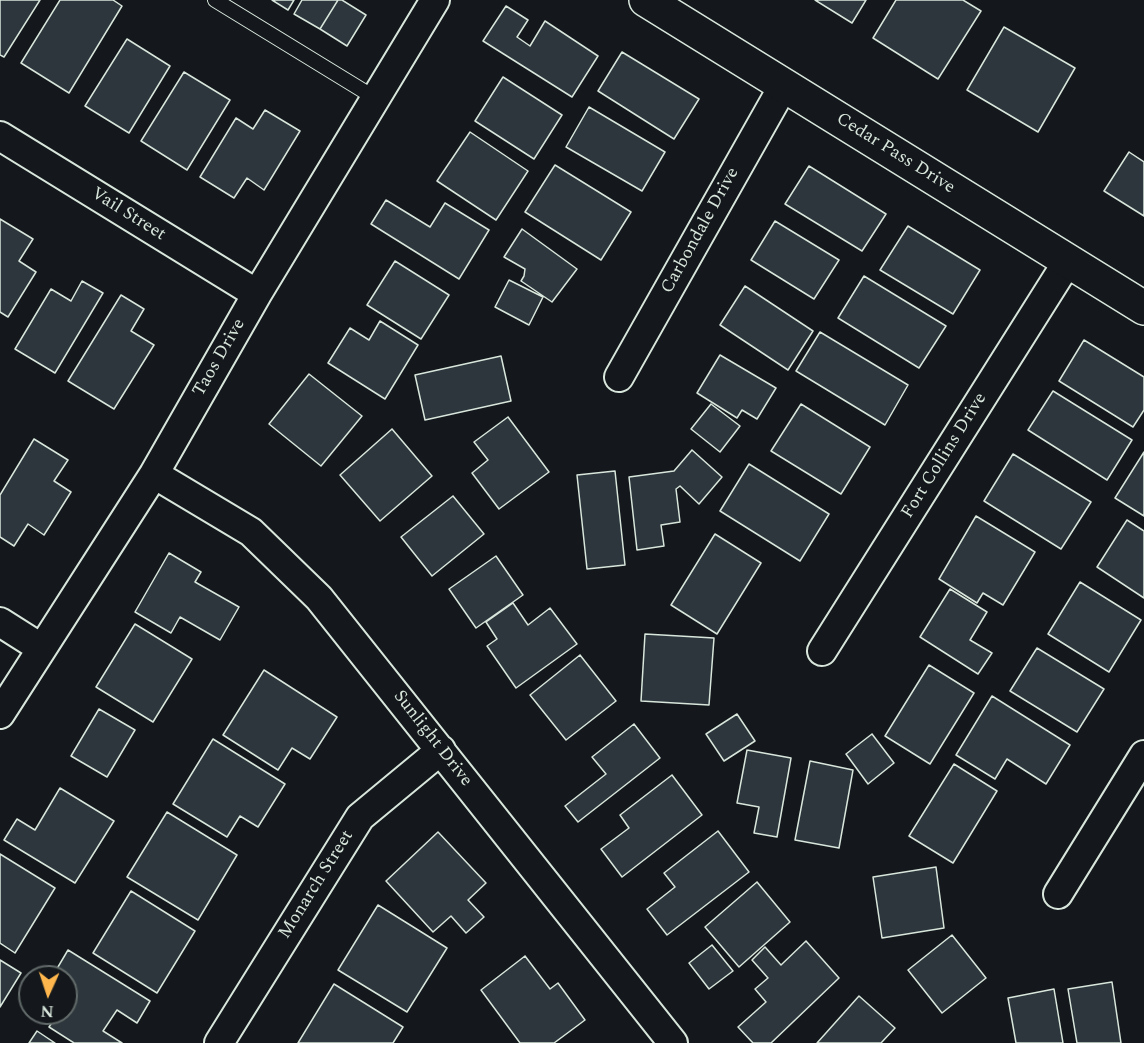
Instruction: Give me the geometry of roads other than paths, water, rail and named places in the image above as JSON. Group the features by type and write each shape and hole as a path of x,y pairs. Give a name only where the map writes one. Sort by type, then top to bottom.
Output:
{"street":[{"name":"Taos Drive","path":"0,714 154,474 257,294 435,0"},
{"name":"Cedar Pass Drive","path":"646,0 1144,308"},
{"name":"Carbondale Drive","path":"619,377 784,85"},
{"name":"Vail Street","path":"0,136 257,294"},
{"name":"Fort Collins Drive","path":"822,651 1068,261"},
{"name":"Sunlight Drive","path":"154,474 250,532 319,598 673,1043"},
{"path":"0,622 41,648"},
{"name":"Monarch Street","path":"219,1043 360,816 441,750"},
{"path":"1058,894 1144,755"}],"lane":[{"path":"215,0 375,98"}]}
